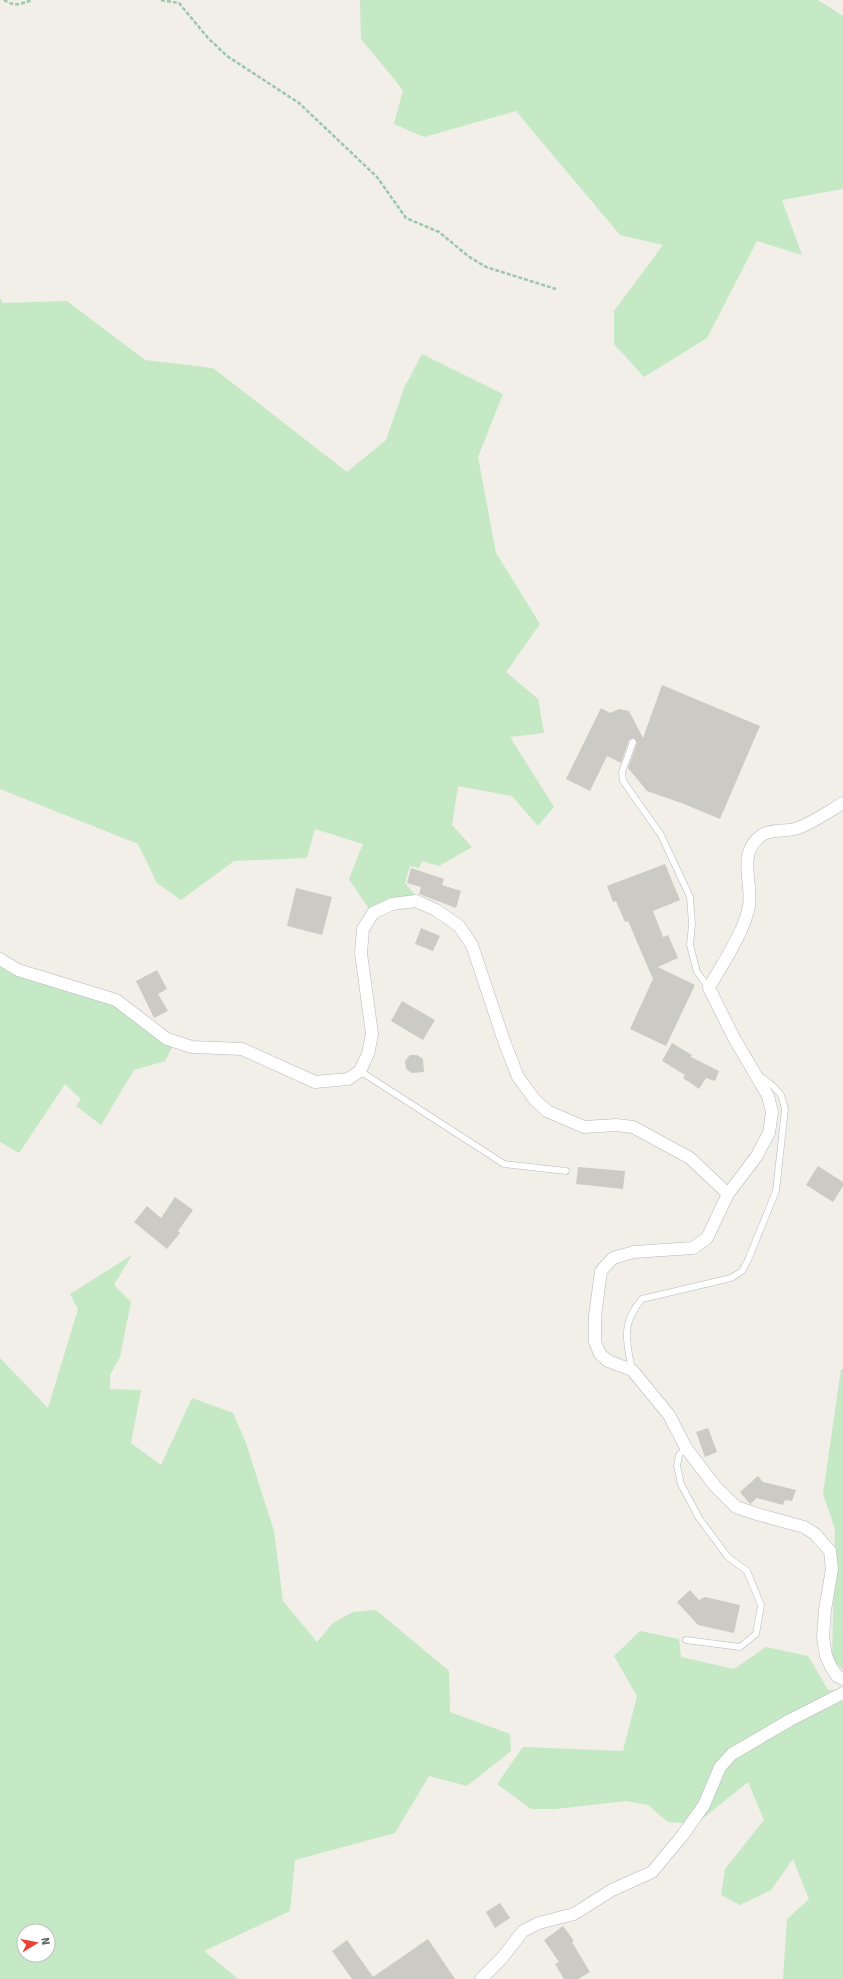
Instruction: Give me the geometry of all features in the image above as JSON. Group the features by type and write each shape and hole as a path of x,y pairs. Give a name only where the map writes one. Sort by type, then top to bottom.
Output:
{"street":[{"path":"840,1678 831,1668 826,1656 823,1636 825,1610 832,1569 830,1550 815,1534 804,1527 736,1507 715,1486 686,1448 669,1415 632,1370 608,1361 600,1354 595,1342 595,1316 601,1271 613,1258 634,1252 693,1248 707,1238 728,1194 756,1157 769,1133 772,1112 768,1096 756,1072 734,1038 709,988 744,924 750,893 746,872 747,857 753,844 763,834 797,829 843,803"},
{"path":"0,959 18,970 116,1000 167,1039 192,1047 242,1049 315,1082 348,1079 360,1071 368,1054 372,1034 361,953 363,929 373,913 392,904 416,901 436,910 459,926 472,945 518,1078 547,1111 584,1127 616,1125 633,1127 690,1158 728,1194"},
{"path":"481,1979 502,1958 523,1931 539,1923 574,1914 612,1890 652,1872 682,1836 704,1805 720,1767 732,1754 790,1720 843,1693"}],"lane":[{"path":"633,742 622,772 623,781 661,835 690,898 692,924 690,945 697,972 709,988"},
{"path":"360,1071 504,1164 566,1171"},
{"path":"632,1370 626,1338 628,1323 633,1309 642,1299 731,1278 742,1271 748,1260 776,1190 785,1109 781,1095 773,1086 756,1072"},
{"path":"686,1448 679,1456 677,1466 681,1484 699,1518 728,1557 747,1571 762,1605 756,1634 740,1647 686,1640"}],"path":[{"path":"4,0 10,4 19,5 32,0"},
{"path":"161,0 179,3 208,38 227,56 299,103 377,176 406,218 439,232 468,256 486,267 556,289"}],"green space":[{"path":"360,0 818,0 843,16 843,189 782,200 802,255 757,241 707,338 644,377 614,344 614,311 663,245 620,235 516,111 424,137 394,124 403,90 361,39"},
{"path":"0,298 3,303 67,301 145,360 213,368 347,472 386,440 404,388 422,354 503,394 478,457 496,553 540,624 506,672 538,699 544,733 510,737 554,807 538,826 512,796 458,786 452,825 472,847 439,866 422,861 419,868 410,866 405,883 416,896 389,899 369,909 349,879 363,844 315,829 307,858 234,861 181,900 157,883 138,844 0,789"},
{"path":"0,965 114,1005 172,1047 165,1061 134,1070 101,1125 76,1106 81,1099 65,1084 19,1153 0,1142"},
{"path":"132,1255 114,1285 131,1302 120,1357 110,1375 110,1389 141,1390 131,1443 161,1465 192,1398 233,1413 246,1443 274,1531 283,1601 317,1642 333,1623 353,1612 376,1610 449,1671 450,1712 510,1734 511,1751 467,1786 429,1776 395,1833 295,1860 290,1911 204,1951 238,1979 0,1979 0,1358 48,1408 78,1309 70,1294"},
{"path":"841,1369 843,1369 843,1670 832,1659 835,1529 823,1494"},
{"path":"640,1631 679,1639 681,1657 734,1669 766,1647 808,1656 828,1690 843,1691 843,1979 783,1979 787,1919 809,1899 793,1859 771,1890 740,1905 721,1895 725,1869 764,1820 748,1782 696,1824 668,1822 648,1805 626,1801 556,1809 531,1809 497,1784 523,1747 623,1751 637,1696 614,1656"}],"building":[{"path":"662,685 760,726 720,819 647,791 628,768 637,743 634,738 629,740 621,763 607,756 590,791 566,779 601,708 610,713 619,709 629,711 643,738"},
{"path":"665,864 680,900 653,911 663,937 668,935 678,958 658,967 695,985 666,1046 630,1029 653,979 628,921 625,922 616,901 613,902 607,886"},
{"path":"411,868 444,879 442,885 461,891 456,908 419,894 421,887 407,883"},
{"path":"296,888 332,897 322,935 287,926"},
{"path":"421,928 440,936 433,951 415,944"},
{"path":"157,970 167,989 158,994 168,1011 154,1018 136,981"},
{"path":"402,1001 435,1020 423,1040 391,1021"},
{"path":"672,1043 692,1055 691,1057 719,1071 715,1081 706,1078 699,1089 683,1078 685,1075 662,1061"},
{"path":"410,1055 417,1055 423,1059 424,1072 412,1073 406,1069 405,1061"},
{"path":"818,1166 843,1182 843,1186 833,1202 806,1185"},
{"path":"578,1167 625,1171 623,1189 576,1184"},
{"path":"175,1197 193,1210 178,1231 180,1233 167,1249 134,1222 147,1206 161,1218"},
{"path":"708,1428 717,1452 705,1457 696,1432"},
{"path":"758,1476 763,1482 796,1490 792,1501 785,1500 783,1505 757,1498 750,1504 740,1492"},
{"path":"690,1590 699,1600 705,1597 740,1605 734,1633 698,1625 677,1602"},
{"path":"500,1903 510,1918 495,1928 486,1912"},
{"path":"563,1926 574,1941 572,1942 590,1972 578,1979 564,1979 555,1964 559,1962 544,1940"},
{"path":"428,1939 455,1979 352,1979 332,1951 347,1940 373,1977"}]}
